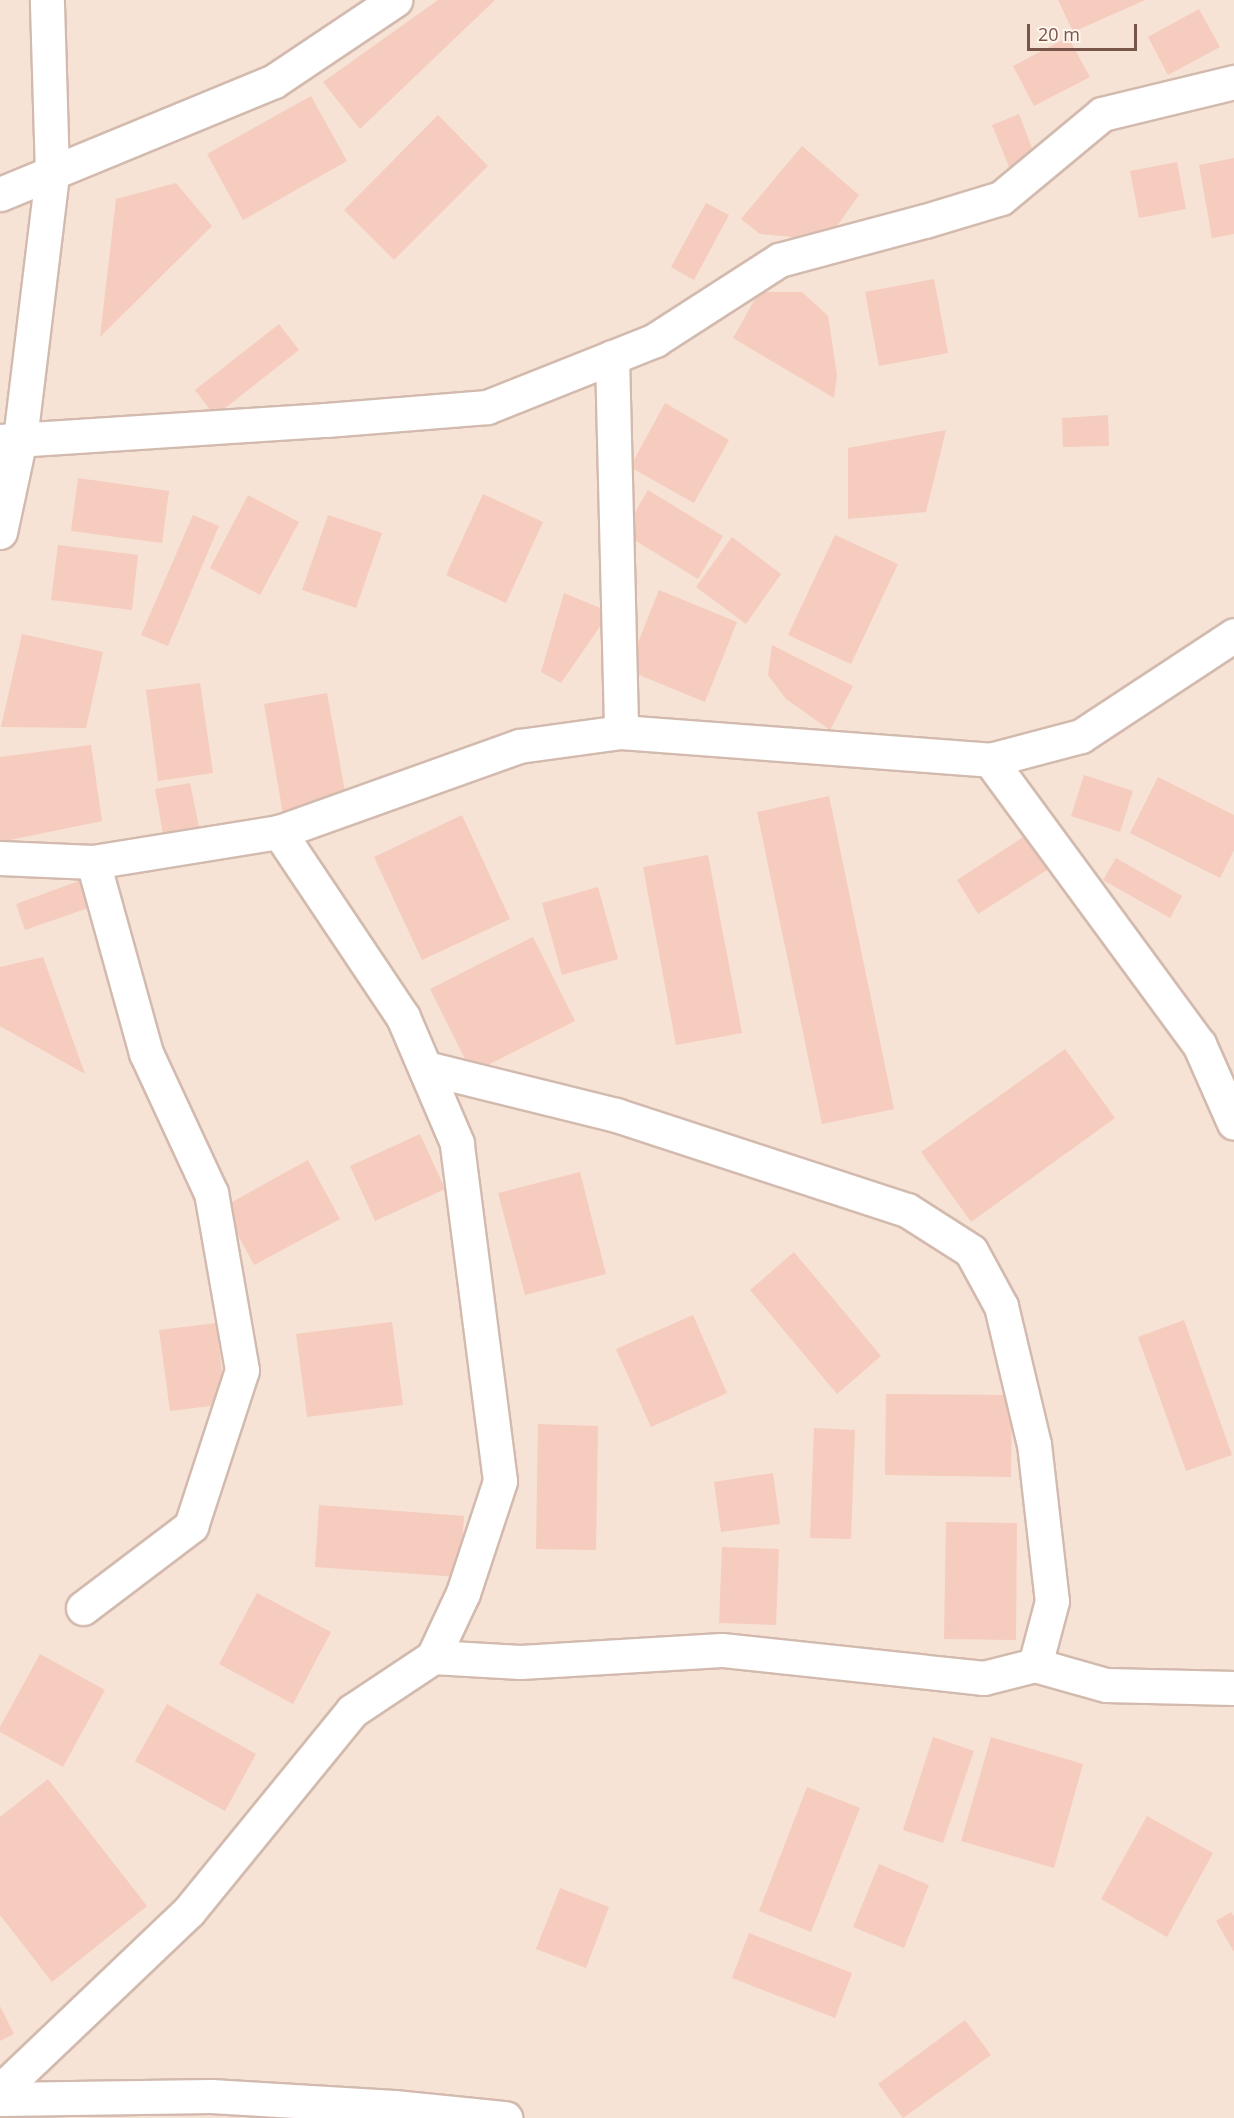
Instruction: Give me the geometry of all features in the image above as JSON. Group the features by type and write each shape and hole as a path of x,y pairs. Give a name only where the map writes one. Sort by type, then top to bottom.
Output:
{"street":[{"path":"0,532 10,440 51,173 47,0"},
{"path":"0,194 274,81 394,0"},
{"path":"10,440 326,420 487,407 655,339 779,260 1001,198 1102,114 1234,82"},
{"path":"612,357 621,732"},
{"path":"0,858 93,861 279,832 519,746 621,732 990,760 1081,736 1234,635"},
{"path":"990,760 1199,1044 1234,1123"},
{"path":"0,2091 189,1911 352,1711 434,1657 463,1593 500,1481 458,1143 403,1017 279,832"},
{"path":"83,1608 191,1526 242,1370 211,1193 146,1053 93,861"},
{"path":"426,1068 616,1115 907,1210 971,1251 1001,1306 1034,1444 1052,1601 1035,1665"},
{"path":"434,1657 520,1662 720,1650 984,1678 1035,1665 1106,1685 1234,1688"},
{"path":"0,2099 211,2096 394,2107 505,2118"}],"shaded area":[{"path":"0,0 1234,0 1234,2118 0,2118"}],"building":[{"path":"438,0 495,0 360,129 323,82"},
{"path":"1058,0 1145,0 1073,32"},
{"path":"1199,9 1220,47 1168,75 1148,37"},
{"path":"1068,37 1090,77 1034,106 1013,66"},
{"path":"311,96 347,161 243,220 207,154"},
{"path":"1019,114 1038,164 1012,174 992,125"},
{"path":"438,115 488,166 394,260 344,210"},
{"path":"802,146 859,195 827,240 760,234 741,219"},
{"path":"1234,158 1234,234 1212,238 1199,165"},
{"path":"1177,162 1186,209 1139,218 1130,171"},
{"path":"176,183 212,226 100,337 116,199"},
{"path":"706,203 729,215 694,280 671,267"},
{"path":"934,279 948,353 879,366 865,292"},
{"path":"759,292 802,292 828,316 837,375 834,398 733,338"},
{"path":"279,324 299,350 215,416 195,390"},
{"path":"665,403 729,440 694,503 630,467"},
{"path":"1108,415 1109,446 1063,447 1062,418"},
{"path":"946,430 926,512 848,519 848,448"},
{"path":"78,478 169,491 162,543 71,531"},
{"path":"648,490 723,536 698,579 623,533"},
{"path":"483,494 543,522 506,603 446,575"},
{"path":"248,495 299,522 260,595 210,568"},
{"path":"193,515 219,526 168,646 141,635"},
{"path":"328,515 382,533 356,608 302,590"},
{"path":"835,535 898,564 851,664 788,635"},
{"path":"732,537 781,574 746,624 696,587"},
{"path":"58,545 138,555 132,610 51,600"},
{"path":"659,590 737,622 705,702 627,670"},
{"path":"564,593 610,612 561,683 541,672"},
{"path":"22,634 103,652 86,728 1,727"},
{"path":"772,645 853,686 830,730 786,699 768,675"},
{"path":"200,683 213,773 158,781 146,690"},
{"path":"327,693 347,803 283,814 264,704"},
{"path":"91,745 102,821 0,842 0,757"},
{"path":"1084,775 1133,791 1120,832 1071,816"},
{"path":"1158,777 1234,815 1234,850 1220,878 1130,833"},
{"path":"190,783 200,832 164,839 155,789"},
{"path":"829,796 894,1109 822,1124 757,812"},
{"path":"462,815 510,919 422,960 374,857"},
{"path":"1028,834 1050,868 978,914 957,880"},
{"path":"708,855 742,1033 676,1045 643,867"},
{"path":"1116,858 1182,896 1170,918 1103,880"},
{"path":"84,879 94,906 25,930 16,904"},
{"path":"598,887 618,959 562,975 542,903"},
{"path":"533,937 575,1021 472,1073 430,989"},
{"path":"43,957 85,1074 0,1026 0,967"},
{"path":"1065,1049 1115,1118 971,1222 921,1152"},
{"path":"420,1134 445,1189 375,1221 350,1166"},
{"path":"308,1160 340,1219 254,1265 223,1207"},
{"path":"580,1172 606,1274 525,1295 498,1193"},
{"path":"794,1252 881,1356 837,1394 750,1290"},
{"path":"693,1315 727,1393 651,1427 616,1349"},
{"path":"1184,1320 1232,1455 1186,1471 1138,1337"},
{"path":"392,1322 403,1405 307,1417 296,1334"},
{"path":"216,1323 226,1404 170,1411 159,1330"},
{"path":"886,1394 1012,1395 1011,1477 885,1475"},
{"path":"538,1424 598,1426 596,1550 536,1549"},
{"path":"814,1428 855,1430 851,1539 810,1538"},
{"path":"773,1473 780,1524 721,1532 714,1482"},
{"path":"319,1505 464,1516 460,1577 315,1567"},
{"path":"946,1522 1017,1523 1016,1640 944,1639"},
{"path":"722,1547 779,1549 776,1625 719,1623"},
{"path":"257,1593 331,1632 293,1704 219,1664"},
{"path":"40,1654 105,1690 63,1767 0,1732 0,1727"},
{"path":"167,1704 256,1754 225,1811 135,1761"},
{"path":"933,1737 974,1751 943,1843 903,1830"},
{"path":"991,1737 1083,1764 1054,1868 961,1841"},
{"path":"48,1779 147,1906 52,1982 0,1915 0,1817"},
{"path":"807,1787 860,1808 811,1932 759,1911"},
{"path":"1147,1816 1213,1853 1167,1937 1101,1899"},
{"path":"879,1864 929,1885 904,1948 853,1927"},
{"path":"560,1888 609,1907 586,1968 536,1949"},
{"path":"1231,1912 1234,1916 1234,1952 1216,1921"},
{"path":"749,1933 852,1973 835,2018 732,1978"},
{"path":"0,2006 14,2034 0,2041"},
{"path":"965,2020 991,2055 903,2118 878,2084"}]}
